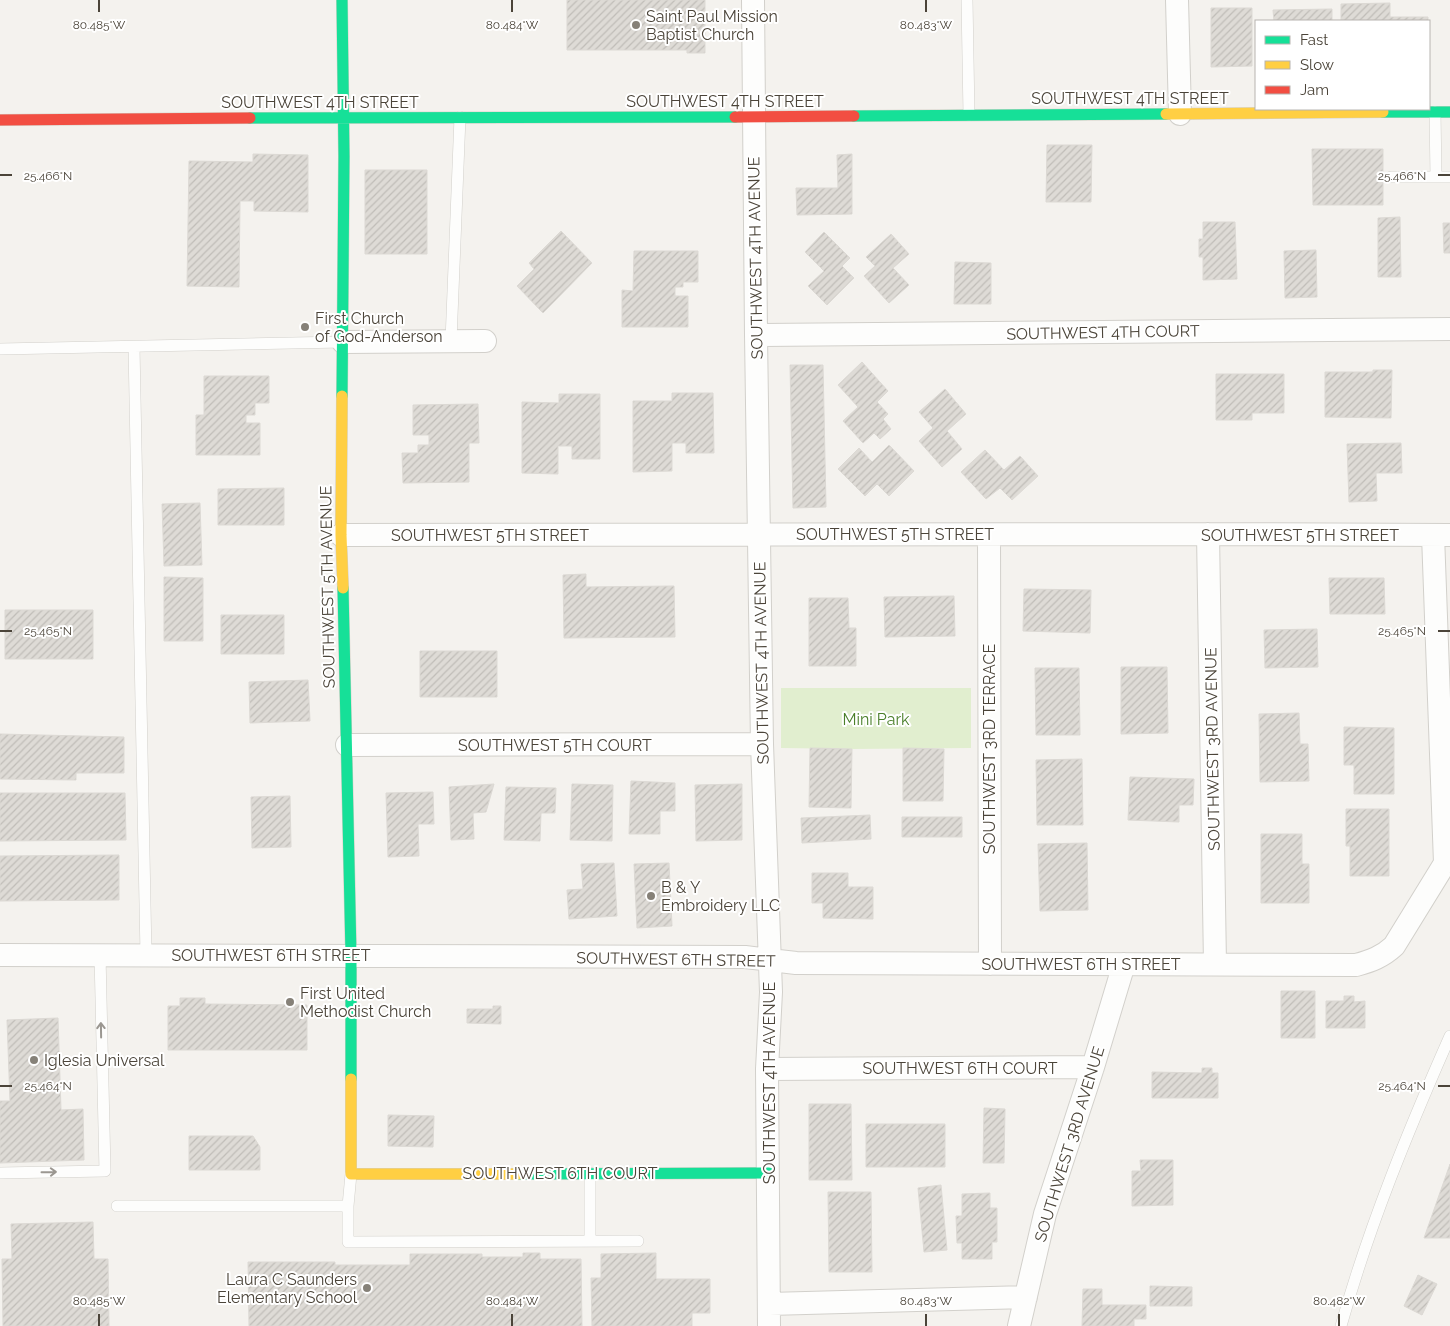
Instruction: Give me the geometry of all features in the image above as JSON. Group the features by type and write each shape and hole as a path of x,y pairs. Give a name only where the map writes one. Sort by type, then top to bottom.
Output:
{"street":[{"name":"SOUTHWEST 5TH AVENUE","path":"342,0 344,117 341,534 351,955 351,1174"},
{"name":"SOUTHWEST 4TH AVENUE","path":"753,0 762,744 771,992 767,1069 769,1315"},
{"path":"1177,0 1180,114"},
{"name":"SOUTHWEST 4TH STREET","path":"0,120 1450,112"},
{"name":"SOUTHWEST 4TH COURT","path":"756,335 1450,329"},
{"path":"343,342 485,341"},
{"name":"SOUTHWEST 5TH STREET","path":"341,534 1441,535"},
{"name":"SOUTHWEST 3RD TERRACE","path":"989,534 990,964"},
{"name":"SOUTHWEST 3RD AVENUE","path":"1208,534 1215,964"},
{"path":"1441,535 1447,859"},
{"name":"SOUTHWEST 5TH COURT","path":"347,745 762,744"},
{"name":"SOUTHWEST 6TH STREET","path":"0,955 745,957 796,963 1356,965 1381,956 1394,946 1447,859"},
{"name":"SOUTHWEST 3RD AVENUE","path":"1019,1326 1045,1214 1093,1068 1124,964"},
{"name":"SOUTHWEST 6TH COURT","path":"767,1069 1093,1068"},
{"name":"SOUTHWEST 6TH COURT","path":"351,1174 769,1173"},
{"path":"769,1315 1026,1297"}],"lane":[{"path":"967,0 968,115"},
{"path":"1435,112 1436,177"},
{"path":"451,341 460,117"},
{"path":"1391,177 1450,177"},
{"path":"0,349 343,342"},
{"path":"134,346 146,955"},
{"path":"0,1173 105,1171 100,955"},
{"path":"1341,1326 1369,1234 1394,1166 1450,1036"},
{"path":"590,1173 590,1241"},
{"path":"351,1174 348,1206 348,1242 638,1241"},
{"path":"117,1206 348,1206"}],"green space":[{"name":"Mini Park","path":"781,688 971,688 971,748 781,748"}],"building":[{"name":"Saint Paul Mission Baptist Church","path":"567,0 705,0 705,53 687,53 687,50 567,50"},
{"path":"1390,3 1390,17 1428,17 1428,20 1341,20 1341,4"},
{"path":"1211,8 1252,8 1252,66 1211,67"},
{"path":"1332,9 1332,20 1274,20 1273,10"},
{"path":"1047,145 1092,145 1091,202 1046,202"},
{"path":"1312,149 1383,149 1383,205 1313,205"},
{"path":"253,154 308,155 308,212 254,211 254,201 240,201 239,287 187,286 189,161 253,162"},
{"path":"852,154 852,214 797,215 796,188 838,188 837,155"},
{"path":"365,170 427,170 427,254 365,254"},
{"path":"1400,217 1401,277 1378,277 1378,218"},
{"path":"1203,222 1235,222 1237,279 1203,280 1203,257 1199,257 1199,239 1203,239"},
{"path":"1443,223 1450,223 1450,253 1444,253"},
{"path":"561,231 592,263 543,313 517,286 534,269 529,263"},
{"path":"824,232 850,258 842,266 854,278 827,305 808,286 824,271 805,252"},
{"path":"891,234 909,254 893,268 909,285 889,303 864,276 875,266 866,257"},
{"path":"1316,250 1317,297 1285,298 1284,251"},
{"path":"634,251 698,251 698,282 683,282 683,287 675,287 675,296 688,296 688,327 622,327 622,290 633,291"},
{"path":"955,262 991,263 991,304 954,304"},
{"path":"862,362 888,391 877,402 888,414 883,419 891,429 880,439 874,433 863,443 843,421 858,407 838,385"},
{"path":"790,365 823,365 826,507 793,508"},
{"path":"1373,370 1392,370 1391,418 1325,417 1325,372 1373,372"},
{"path":"1216,374 1284,374 1284,413 1252,413 1252,420 1216,420"},
{"path":"204,376 269,376 269,403 255,403 255,415 246,415 246,423 260,423 260,455 196,455 196,415 204,415"},
{"path":"945,389 966,414 947,431 962,449 942,467 919,441 933,428 919,412"},
{"path":"672,393 713,393 714,453 686,453 686,443 672,443 672,471 633,472 633,401 672,401"},
{"path":"559,394 600,394 600,459 572,459 572,446 558,446 558,474 522,473 522,402 559,403"},
{"path":"478,404 479,443 469,443 469,482 403,483 402,453 418,453 418,445 429,445 429,435 413,435 413,405"},
{"path":"1401,443 1402,473 1376,473 1377,501 1349,502 1347,444"},
{"path":"889,445 914,471 889,496 877,484 865,496 838,469 859,448 872,462"},
{"path":"985,450 1004,470 1020,456 1038,476 1012,500 1000,488 986,499 961,472"},
{"path":"284,488 284,525 218,525 218,489"},
{"path":"200,503 202,565 164,566 162,504"},
{"path":"586,574 586,587 674,586 675,637 564,638 563,575"},
{"path":"164,577 203,578 203,641 164,641"},
{"path":"1329,578 1384,578 1385,614 1330,614"},
{"path":"1024,589 1091,590 1090,633 1023,631"},
{"path":"954,596 955,636 885,637 884,597"},
{"path":"809,598 848,598 849,628 856,628 856,666 809,666"},
{"path":"5,610 93,610 93,659 5,659"},
{"path":"221,615 284,615 284,654 221,654"},
{"path":"1317,629 1318,667 1265,668 1264,630"},
{"path":"420,651 497,651 497,697 420,697"},
{"path":"1121,667 1167,667 1168,733 1121,734"},
{"path":"1035,668 1079,668 1080,735 1036,735"},
{"path":"308,680 310,721 250,723 249,682"},
{"path":"1299,713 1300,744 1308,744 1309,781 1260,782 1259,714"},
{"path":"1344,727 1394,728 1394,794 1354,794 1354,765 1344,765"},
{"path":"0,734 124,737 124,773 76,773 76,780 0,779"},
{"path":"810,748 852,749 851,808 809,807"},
{"path":"903,748 944,749 943,801 903,801"},
{"path":"1082,759 1083,825 1037,825 1036,760"},
{"path":"1130,777 1194,779 1193,805 1179,805 1179,822 1128,820"},
{"path":"631,781 675,783 675,811 660,811 660,834 629,834"},
{"path":"494,784 486,812 473,813 474,839 451,840 449,787"},
{"path":"572,784 613,785 612,841 570,840"},
{"path":"742,784 742,840 696,841 695,785"},
{"path":"506,787 556,788 555,813 541,813 540,841 504,840"},
{"path":"433,792 434,824 418,824 419,856 388,857 386,793"},
{"path":"0,793 125,793 126,840 0,841"},
{"path":"290,796 291,847 252,848 251,797"},
{"path":"1346,809 1389,809 1389,876 1350,876 1350,846 1346,846"},
{"path":"870,815 871,839 802,843 801,818"},
{"path":"902,817 962,817 962,837 902,837"},
{"path":"1261,834 1302,834 1302,864 1309,864 1309,903 1261,903"},
{"path":"1087,843 1088,910 1040,911 1038,844"},
{"path":"119,855 119,900 0,901 0,856"},
{"path":"614,863 617,916 569,919 567,890 583,889 581,864"},
{"path":"669,863 672,926 637,928 634,864"},
{"path":"812,873 848,873 848,887 873,887 873,919 823,918 823,903 812,903"},
{"path":"1281,991 1315,991 1315,1038 1281,1038"},
{"path":"1344,996 1354,996 1354,1002 1365,1001 1365,1028 1326,1028 1326,1001 1344,1001"},
{"path":"180,998 205,998 205,1004 307,1005 307,1050 168,1050 168,1006 180,1006"},
{"path":"493,1006 501,1006 501,1024 467,1023 467,1009 493,1009"},
{"name":"Iglesia Universal","path":"58,1018 61,1110 83,1109 84,1160 0,1163 0,1101 10,1101 7,1020"},
{"path":"1202,1068 1212,1068 1212,1073 1218,1073 1218,1098 1152,1098 1152,1072 1202,1073"},
{"path":"809,1104 851,1104 852,1180 809,1180"},
{"path":"984,1108 1005,1109 1004,1163 983,1163"},
{"path":"388,1115 434,1116 433,1147 388,1146"},
{"path":"866,1124 945,1124 945,1167 866,1167"},
{"path":"189,1136 253,1136 260,1147 260,1170 189,1170"},
{"path":"1140,1160 1173,1160 1173,1205 1132,1206 1132,1171 1141,1171"},
{"path":"1450,1164 1450,1238 1424,1238"},
{"path":"941,1185 947,1250 924,1252 918,1188"},
{"path":"828,1192 871,1192 872,1272 829,1272"},
{"path":"990,1193 990,1208 997,1208 997,1242 992,1242 992,1259 962,1259 962,1243 957,1243 956,1216 962,1216 962,1194"},
{"path":"93,1222 94,1259 108,1259 109,1326 3,1326 2,1259 12,1259 11,1224"},
{"path":"523,1253 540,1253 540,1259 581,1259 582,1326 249,1326 248,1262 335,1262 335,1265 410,1265 410,1254 482,1254 482,1257 523,1257"},
{"path":"656,1253 656,1279 710,1279 710,1313 692,1313 692,1326 592,1326 591,1278 601,1278 601,1254"},
{"path":"1418,1275 1437,1284 1422,1315 1404,1306"},
{"path":"1150,1286 1192,1287 1192,1306 1150,1306"},
{"path":"1083,1289 1102,1289 1102,1305 1146,1305 1146,1319 1134,1319 1134,1326 1082,1326"}],"traffic: fast":[{"path":"342,0 344,156 342,396"},
{"path":"1383,112 1450,112"},
{"path":"854,116 1166,114"},
{"path":"250,118 735,117"},
{"path":"343,588 351,955 351,1079"},
{"path":"518,1174 769,1173"}],"traffic: slow":[{"path":"1166,114 1383,112"},
{"path":"342,396 341,535 343,588"},
{"path":"351,1079 351,1174 518,1174"}],"traffic: jam":[{"path":"735,117 854,116"},
{"path":"0,120 250,118"}],"place":[{"name":"Saint Paul Mission Baptist Church","path":"636,25"},
{"name":"First Church of God-Anderson","path":"305,327"},
{"name":"B & Y Embroidery LLC","path":"651,896"},
{"name":"First United Methodist Church","path":"290,1002"},
{"name":"Iglesia Universal","path":"34,1060"},
{"name":"Laura C Saunders Elementary School","path":"367,1288"}]}
